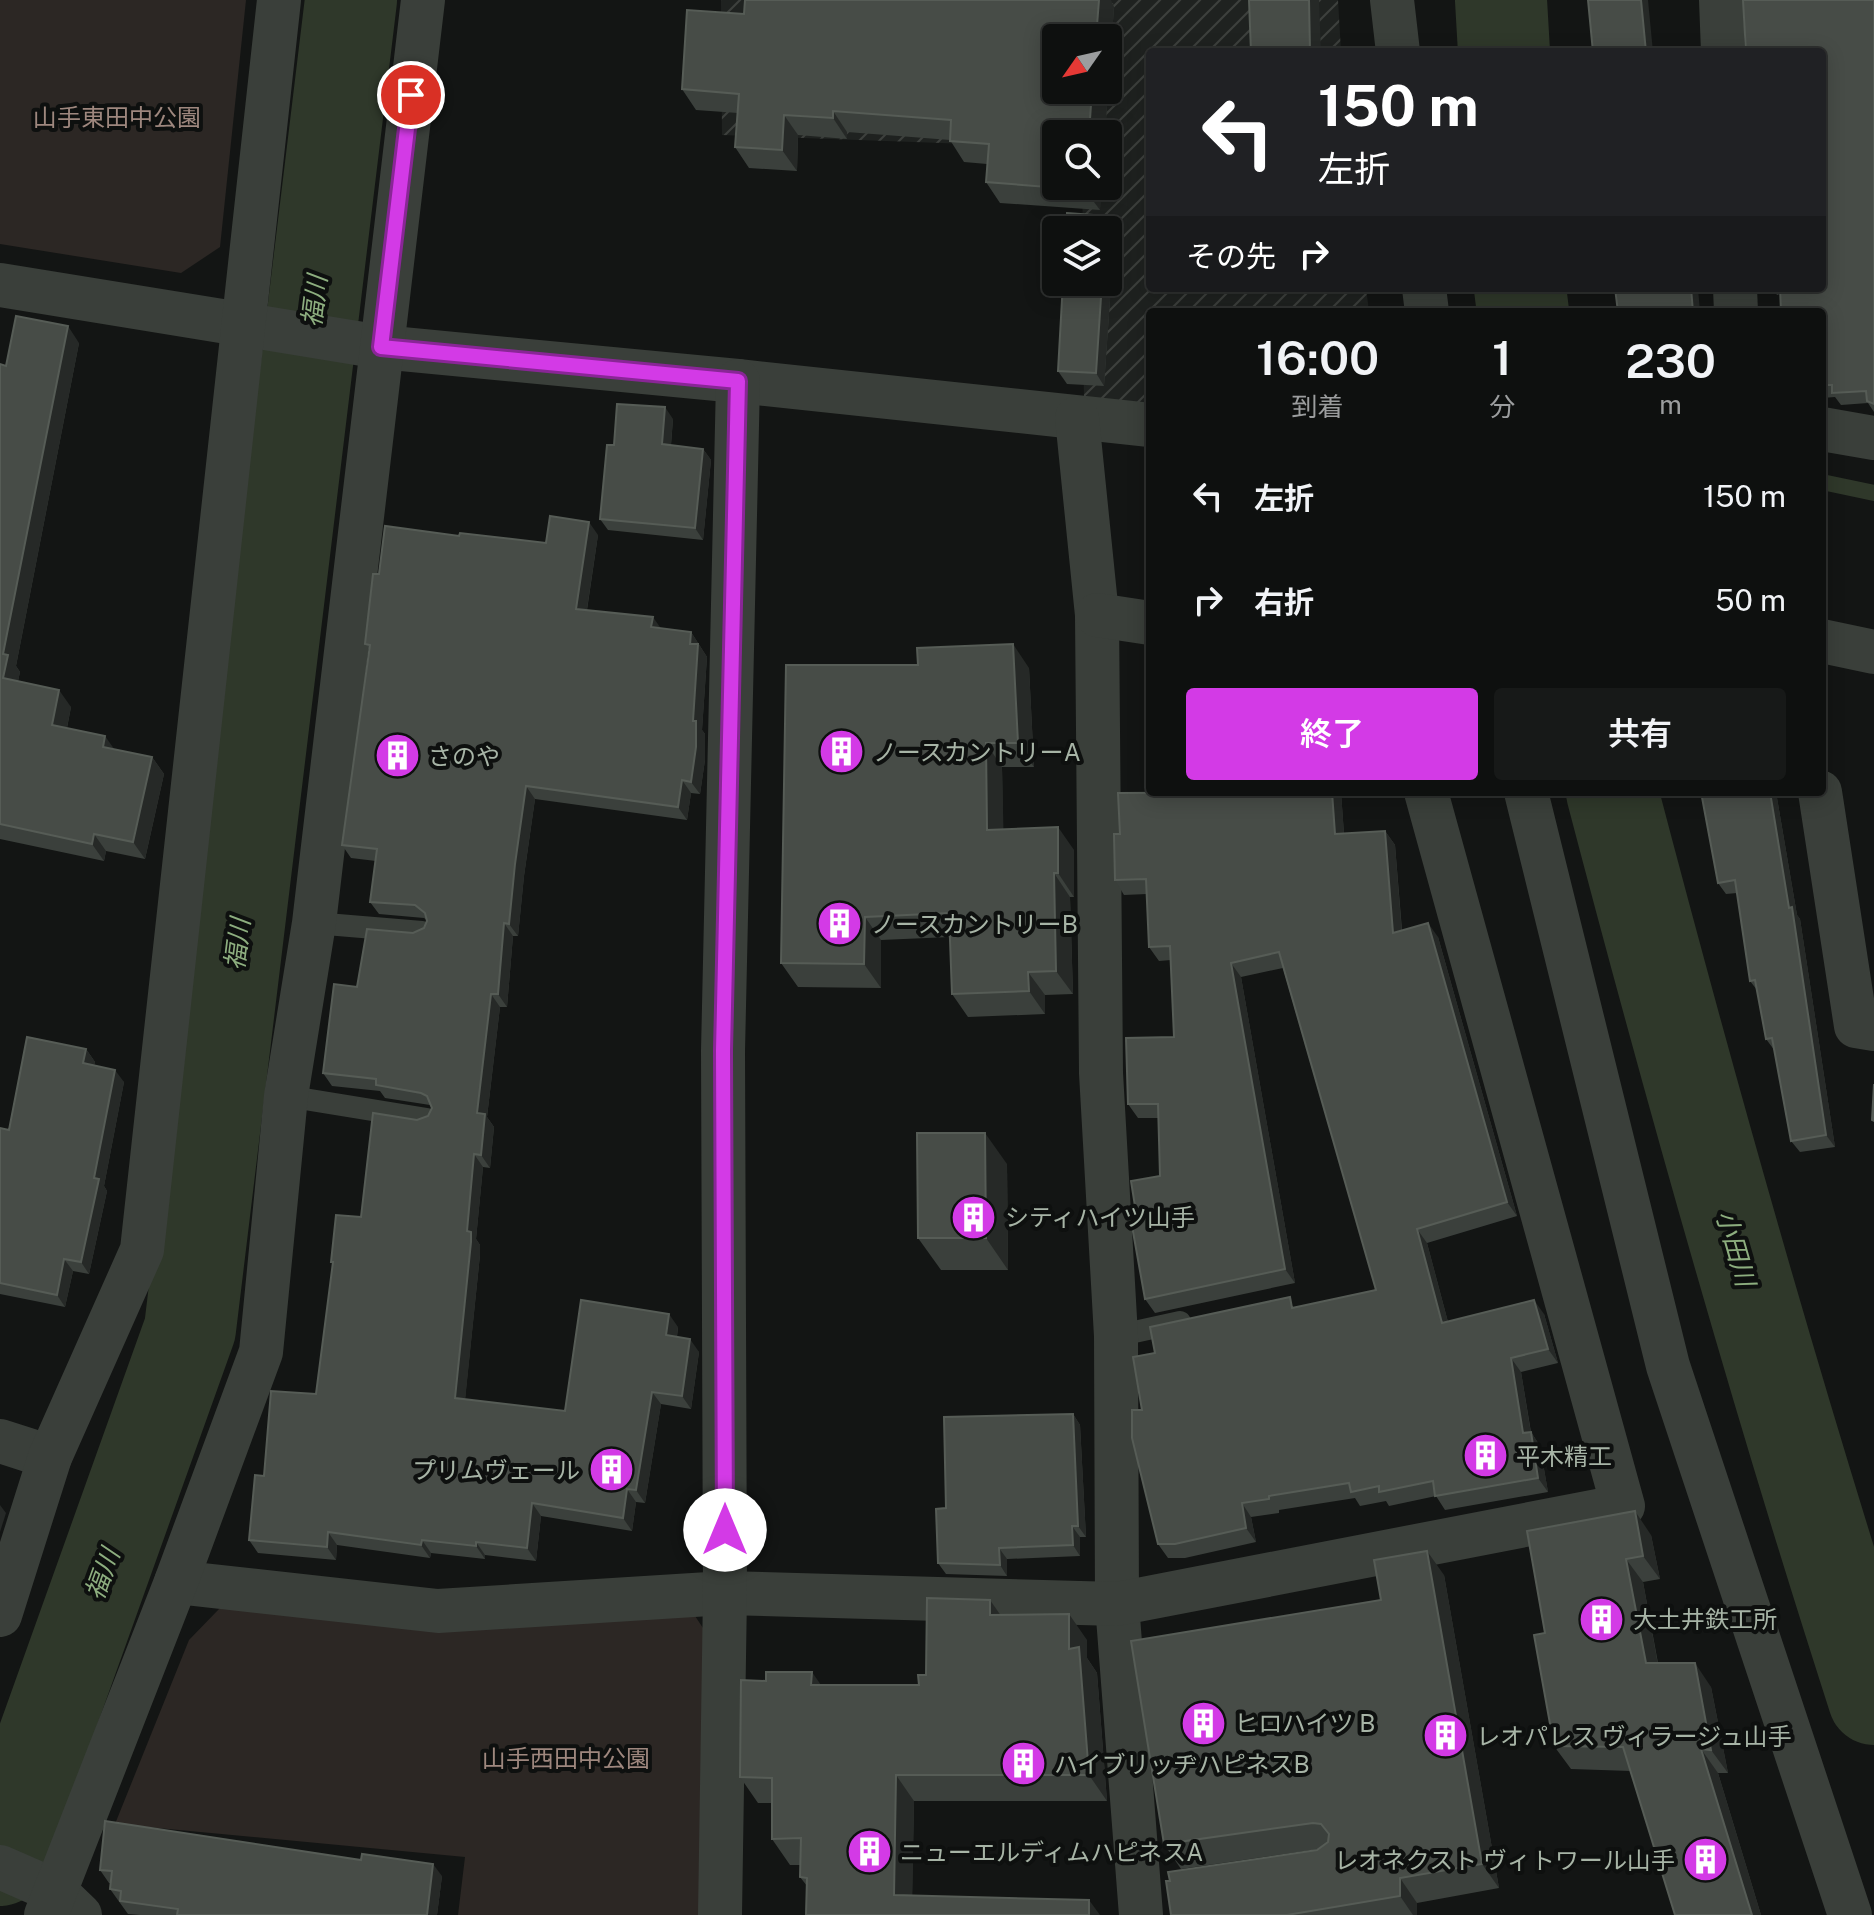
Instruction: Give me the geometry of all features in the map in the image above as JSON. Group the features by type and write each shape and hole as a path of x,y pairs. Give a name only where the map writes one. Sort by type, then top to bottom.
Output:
{"street":[{"path":"0,1615 50,1457 142,1250 256,326 279,0"},
{"path":"43,1894 176,1582 261,1352 286,1096 314,923 370,345 423,0"},
{"path":"1392,0 1398,48"},
{"path":"1721,0 1723,48"},
{"path":"0,285 370,345 1146,425"},
{"path":"720,1915 725,1593 723,1051 738,381"},
{"path":"1077,418 1097,615 1101,1073 1116,1336 1117,1604 1145,1897"},
{"path":"1826,430 1874,438"},
{"path":"1097,615 1146,622"},
{"path":"1826,642 1874,652"},
{"path":"176,1582 438,1611 725,1593 1117,1604 1623,1506 1427,796"},
{"path":"1527,796 1668,1366 1860,1903"},
{"path":"1821,796 1856,1026 1874,1029"},
{"path":"0,1441 50,1457"}],"lane":[{"path":"314,923 422,932"},
{"path":"286,1096 427,1119"},
{"path":"1116,1336 1207,1316"}],"shaded area":[{"path":"721,0 1338,0 1341,48 1146,48 1146,292 1366,292 1368,308 1146,308 1146,407 1084,404 1083,296 1122,296 1122,216 1083,216 1082,200 1122,200 1122,120 1042,120 1042,146 722,135"}],"green space":[{"name":"山手東田中公園","path":"0,0 246,0 220,247 181,273 0,244"},
{"name":"山手西田中公園","path":"219,1609 695,1616 711,1640 705,1915 458,1915 465,1857 115,1824 189,1640"}],"building":[{"path":"745,0 1099,0 1097,24 1042,24 1042,104 1091,104 1090,120 1042,120 1042,187 986,182 989,144 950,141 951,120 833,111 833,118 784,115 782,150 735,147 739,94 682,89 687,10 744,14"},
{"path":"1249,0 1309,0 1310,48 1251,48"},
{"path":"1588,0 1641,0 1646,48 1593,48"},
{"path":"1743,0 1874,0 1874,404 1867,401 1866,391 1832,393 1832,385 1826,385 1826,308 1781,308 1780,292 1826,292 1826,48 1746,48"},
{"path":"1067,213 1106,216 1067,216"},
{"path":"1616,292 1691,292 1693,308 1618,308"},
{"path":"1062,296 1101,296 1096,373 1058,371"},
{"path":"16,316 68,326 3,654 8,655 3,678 59,690 52,725 105,736 103,747 152,757 133,842 94,834 92,844 0,824 0,364 6,366"},
{"path":"617,404 665,407 662,444 703,449 695,528 600,519 607,445 614,445"},
{"path":"550,516 589,522 576,609 653,617 651,627 691,632 690,644 698,644 693,721 696,721 696,747 691,782 682,780 678,807 526,786 509,924 504,923 498,994 491,994 477,1113 485,1114 481,1155 474,1154 467,1231 471,1232 471,1242 455,1398 565,1411 581,1300 669,1314 666,1335 690,1339 682,1396 652,1392 636,1490 627,1489 623,1518 532,1503 527,1548 422,1540 421,1545 328,1532 327,1547 249,1540 255,1475 264,1476 271,1391 316,1394 336,1215 361,1217 373,1113 417,1120 428,1116 432,1108 427,1096 421,1093 376,1085 376,1079 323,1073 334,984 357,987 367,929 413,933 424,928 427,921 425,913 415,905 370,902 377,849 342,845 370,645 365,644 373,574 379,574 385,526 546,543"},
{"path":"1013,644 1018,743 986,743 987,830 1058,827 1058,873 1054,873 1056,971 1028,972 1029,991 952,994 949,913 865,917 864,964 781,963 786,665 918,665 917,648"},
{"path":"1118,793 1146,793 1146,796 1332,796 1335,834 1385,831 1393,933 1428,923 1507,1202 1417,1229 1442,1323 1534,1300 1548,1349 1511,1358 1523,1433 1531,1432 1538,1478 1435,1496 1433,1481 1379,1492 1379,1486 1351,1492 1349,1483 1269,1496 1269,1499 1242,1503 1246,1528 1175,1544 1158,1544 1132,1438 1132,1410 1142,1410 1133,1357 1155,1353 1150,1327 1290,1297 1292,1308 1376,1290 1279,952 1231,963 1285,1269 1145,1299 1132,1226 1138,1225 1131,1181 1160,1176 1158,1104 1128,1104 1126,1038 1174,1037 1170,946 1149,947 1146,879 1115,880 1114,834 1120,834"},
{"path":"1702,796 1771,796 1789,908 1792,907 1826,1135 1791,1141 1772,1038 1766,1039 1755,980 1750,981 1735,880 1718,883"},
{"path":"27,1037 86,1049 83,1063 115,1070 94,1178 99,1179 81,1262 64,1259 57,1295 0,1283 0,1128 9,1130"},
{"path":"917,1133 985,1133 986,1238 918,1238"},
{"path":"1073,1414 1078,1526 1072,1526 1073,1545 999,1548 1000,1565 938,1563 936,1509 946,1508 944,1417"},
{"path":"1635,1511 1643,1556 1626,1559 1646,1663 1695,1663 1711,1750 1701,1749 1752,1915 1675,1915 1623,1747 1554,1746 1534,1635 1545,1633 1527,1531"},
{"path":"1427,1551 1482,1864 1400,1878 1400,1896 1287,1915 1171,1915 1166,1881 1170,1881 1168,1872 1317,1850 1328,1842 1329,1834 1321,1824 1313,1823 1164,1844 1131,1641 1381,1600 1374,1560"},
{"path":"927,1598 990,1600 990,1615 1069,1614 1069,1649 1079,1647 1089,1775 896,1775 894,1895 1089,1900 1089,1915 806,1915 807,1878 800,1877 801,1838 772,1839 772,1778 740,1777 741,1680 766,1681 766,1672 812,1672 811,1685 919,1685 918,1675 926,1675"},
{"path":"105,1821 361,1860 362,1854 433,1864 427,1915 177,1915 178,1909 120,1901 121,1891 110,1889 112,1871 100,1870"}],"waterway":[{"name":"福川","path":"0,1860 190,1329 351,0"},
{"name":"小田川","path":"1501,0 1504,48"},
{"name":"小田川","path":"1520,292 1522,308"},
{"path":"1826,483 1874,493"},
{"name":"小田川","path":"1613,796 1737,1247 1803,1474 1874,1699"}],"place":[{"name":"ノースカントリーA","path":"842,752"},
{"name":"さのや","path":"397,756"},
{"name":"ノースカントリーB","path":"840,924"},
{"name":"シティハイツ山手","path":"974,1217"},
{"name":"平木精工","path":"1485,1456"},
{"name":"プリムヴェール","path":"611,1470"},
{"name":"大土井鉄工所","path":"1602,1619"},
{"name":"ヒロハイツ B","path":"1203,1723"},
{"name":"レオパレス ヴィラージュ山手","path":"1445,1736"},
{"name":"ハイブリッヂハピネスB","path":"1023,1764"},
{"name":"ニューエルディムハピネスA","path":"869,1852"},
{"name":"レオネクスト ヴィトワール山手","path":"1706,1860"}],"route":[{"path":"411,95 381,347 738,381 723,1051 725,1530"}]}
